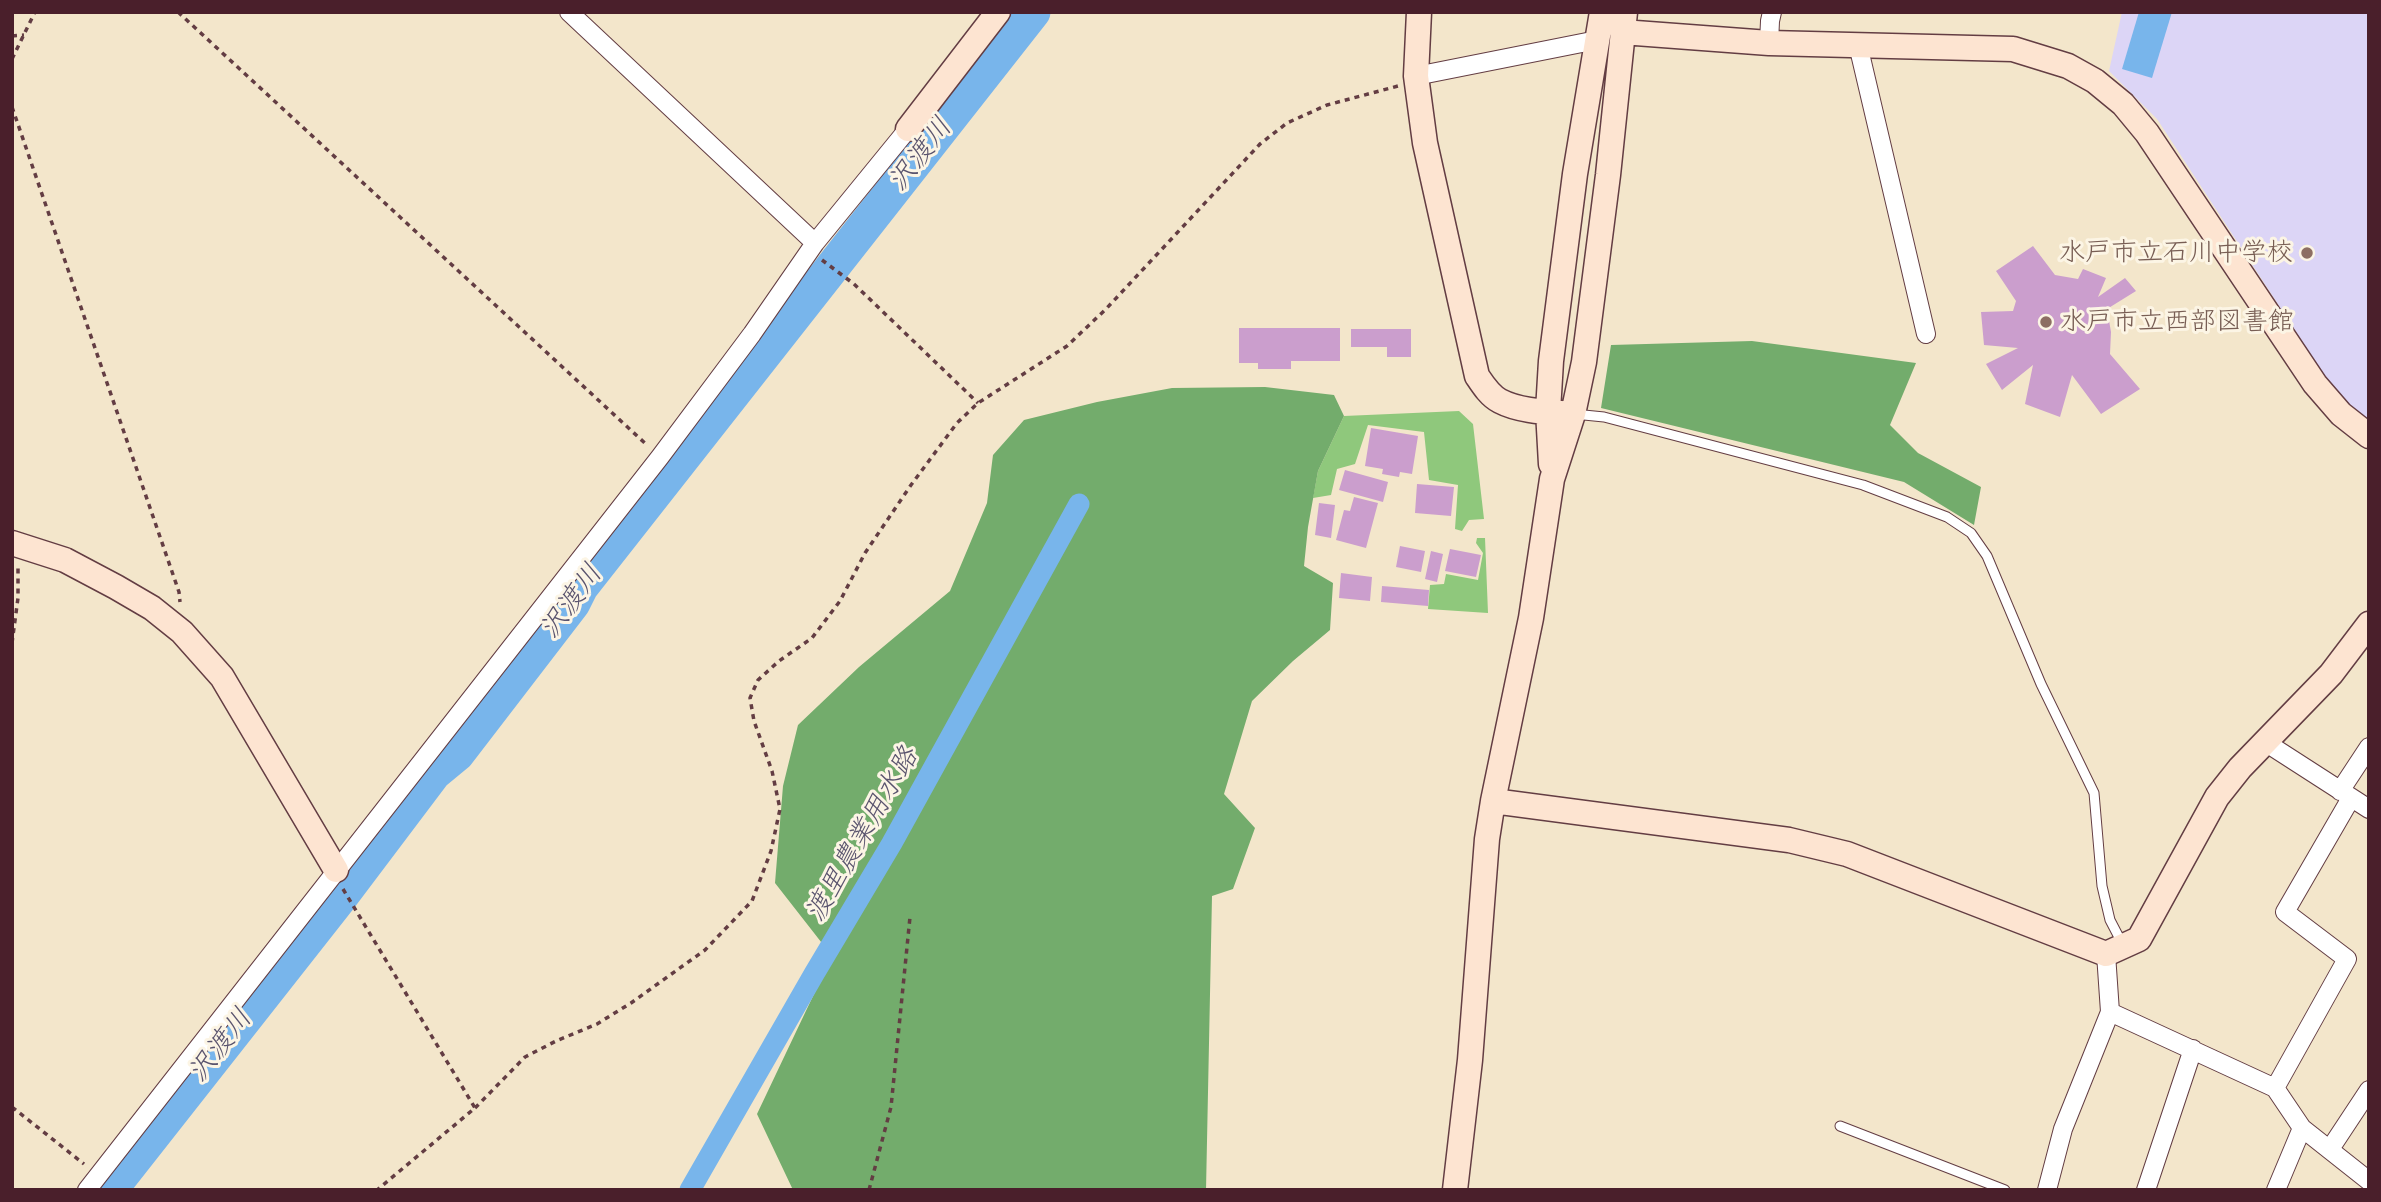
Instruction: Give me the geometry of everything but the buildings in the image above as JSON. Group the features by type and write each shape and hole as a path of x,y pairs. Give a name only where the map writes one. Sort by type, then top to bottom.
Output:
{"street":[{"path":"569,12 815,243"},
{"path":"93,1183 660,457 752,334 815,243 908,129 998,12"},
{"path":"1419,12 1417,80 1424,143 1477,376 1498,401 1517,407 1573,414"},
{"path":"1552,479 1548,411 1551,361 1573,187 1602,12"},
{"path":"1769,43 1769,21 1772,12"},
{"path":"1455,1190 1465,1106 1487,839 1531,618 1552,479 1573,414 1586,349 1608,175 1623,22 1769,43 2013,48 2068,66 2095,82 2123,104 2147,133 2315,384 2342,414 2369,436"},
{"path":"1417,80 1597,40"},
{"path":"1858,44 1926,334"},
{"path":"15,543 65,560 116,587 152,608 182,632 222,677 336,870"},
{"path":"1493,800 1789,840 1847,854 2115,950 2139,939 2217,797 2239,768 2331,674 2369,624"},
{"path":"2265,742 2369,809"},
{"path":"2274,1087 2347,959 2285,912 2369,747"},
{"path":"2047,1190 2063,1129 2110,1012 2115,950"},
{"path":"2110,1012 2274,1087 2302,1128 2369,1181"},
{"path":"2146,1190 2193,1049"},
{"path":"2330,1149 2369,1090"},
{"path":"2276,1190 2302,1128"}],"lane":[{"path":"1573,414 1604,417 1863,485 1947,517 1971,533 1987,556 2041,684 2094,793 2102,886 2115,950"},
{"path":"1840,1126 2005,1190"}],"path":[{"path":"12,59 36,12"},
{"path":"178,12 660,457"},
{"path":"12,36 24,35"},
{"path":"377,1190 475,1108 525,1057 597,1024 631,1003 705,950 752,901 771,851 780,809 772,771 754,722 750,698 758,680 779,661 812,638 840,601 865,553 957,423 978,403 1067,346 1106,309 1260,144 1287,123 1327,105 1417,80"},
{"path":"12,107 179,592 182,632"},
{"path":"827,264 854,284 978,403"},
{"path":"12,643 18,598 15,543"},
{"path":"347,896 475,1108"},
{"path":"869,1190 891,1107 910,917"},
{"path":"12,1107 93,1183"}],"shaded area":[{"name":"水戸市立石川中学校","path":"2122,12 2369,12 2369,424 2360,418 2332,387 2157,119 2109,71"}],"green space":[{"path":"1752,341 1916,363 1890,425 1918,453 1981,487 1974,525 1904,482 1601,408 1611,345"},
{"path":"1265,387 1334,395 1344,416 1318,471 1304,566 1333,583 1330,630 1252,701 1224,794 1255,828 1233,889 1212,896 1206,1190 793,1190 757,1114 832,956 775,883 783,786 798,725 859,667 950,591 987,503 993,455 1024,420 1097,402 1172,388"},
{"path":"1459,411 1473,424 1484,519 1469,520 1462,531 1455,529 1458,485 1429,480 1424,432 1368,425 1355,464 1337,469 1331,495 1313,498 1318,471 1344,416"},
{"path":"1477,538 1485,538 1488,613 1428,609 1430,585 1444,584 1446,574 1478,580 1483,553 1476,543"}],"water":[{"path":"2139,12 2172,12 2152,78 2122,69"}],"waterway":[{"name":"沢渡川","path":"110,1190 339,899 434,773 457,754 573,603 581,587 1033,12"},
{"name":"渡里農業用水路","path":"690,1190 892,843 1079,504"}],"place":[{"name":"水戸市立石川中学校","path":"2307,253"},
{"name":"水戸市立西部図書館","path":"2046,322"}]}
